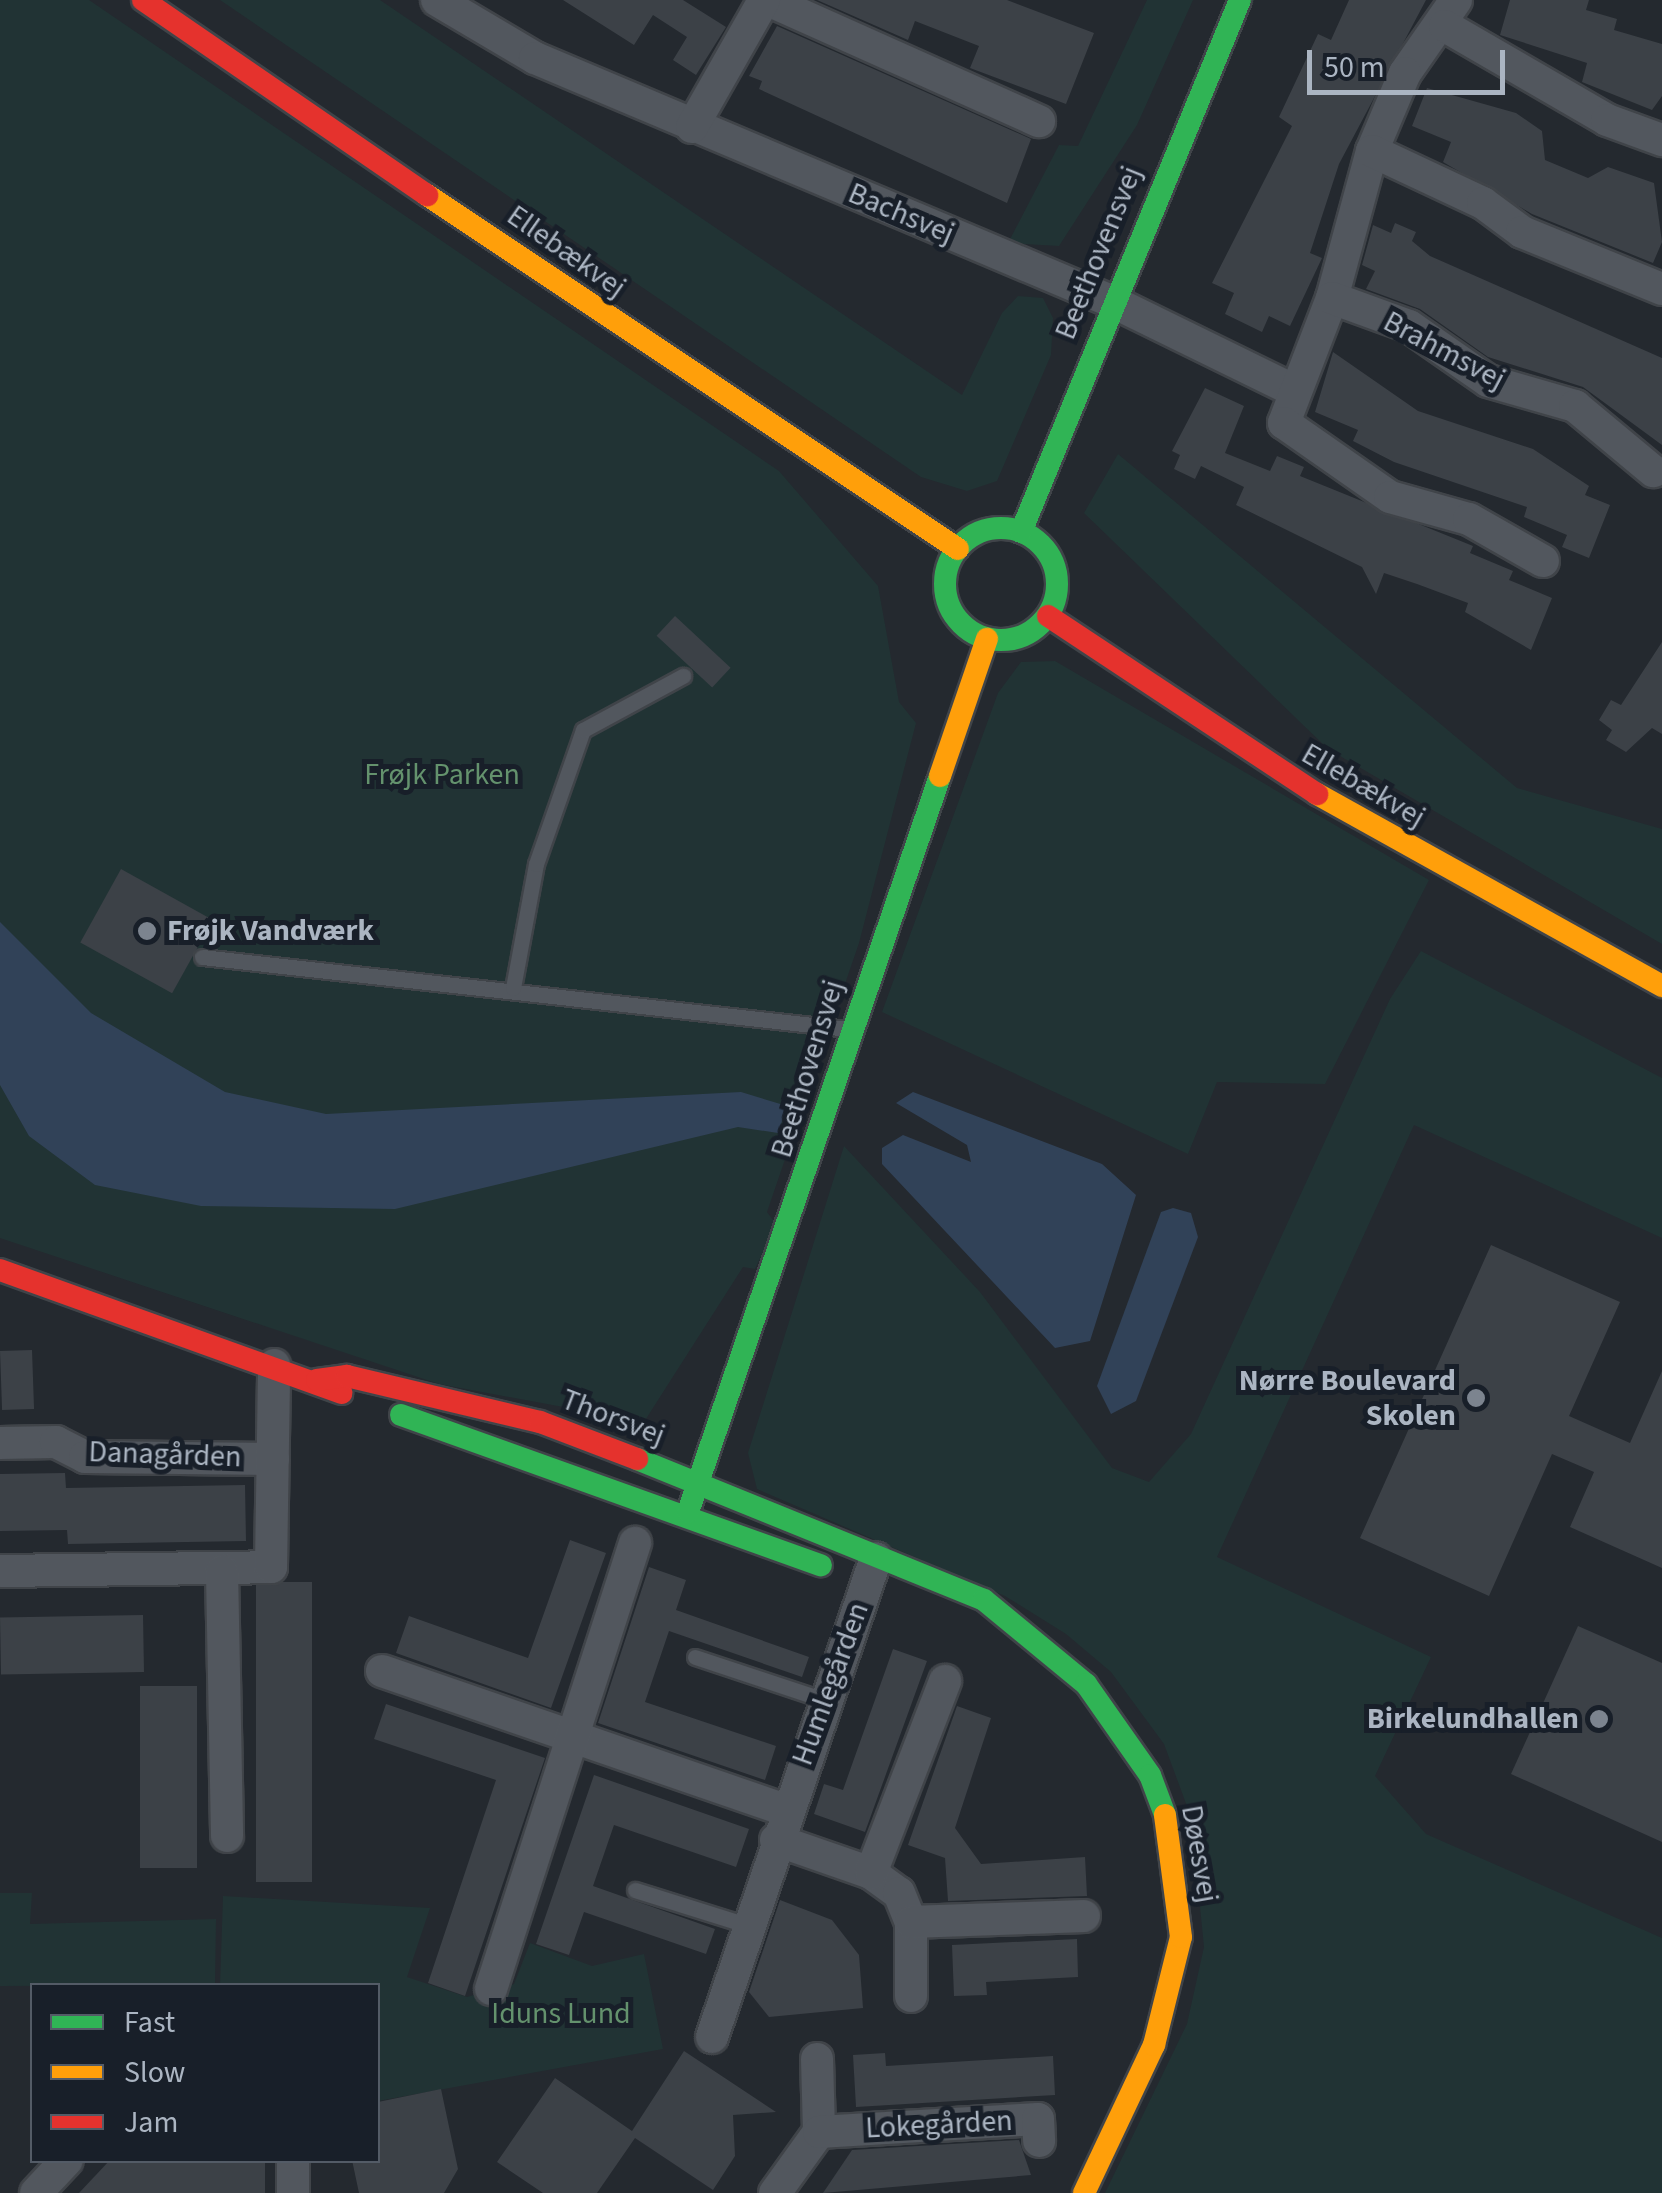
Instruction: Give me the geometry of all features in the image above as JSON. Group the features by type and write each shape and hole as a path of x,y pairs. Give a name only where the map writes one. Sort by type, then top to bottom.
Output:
{"street":[{"name":"Ellebækvej","path":"143,0 791,446 958,549"},
{"name":"Bachsvej","path":"437,0 535,58 1111,301"},
{"path":"692,126 766,0 1039,121"},
{"name":"Beethovensvej","path":"1022,532 1111,301 1240,0"},
{"path":"1543,562 1469,520 1390,497 1284,423 1332,298 1372,151 1405,73 1451,13 1607,120 1662,140"},
{"path":"1372,151 1484,203 1522,232 1662,289"},
{"name":"Brahmsvej","path":"1332,298 1408,326 1488,381 1575,406 1653,470"},
{"path":"1111,301 1295,391"},
{"path":"987,530 1022,532 1054,568 1048,616 1022,637 987,639 948,602 958,549 987,530"},
{"name":"Ellebækvej","path":"1048,616 1288,778 1662,986"},
{"name":"Beethovensvej","path":"686,1517 987,639"},
{"name":"Thorsvej","path":"0,1270 317,1380 686,1517 872,1570"},
{"name":"Danagården","path":"0,1572 222,1571 271,1567 274,1365"},
{"name":"Thorsvej","path":"317,1380 346,1376 540,1422 698,1482 872,1570"},
{"name":"Danagården","path":"0,1443 56,1442 85,1457 273,1459"},
{"path":"491,1989 635,1544"},
{"name":"Døesvej","path":"872,1570 1011,1626 1044,1645 1122,1727 1163,1810 1180,1882 1172,1992 1084,2193"},
{"name":"Humlegården","path":"712,2037 781,1825 872,1570"},
{"path":"222,1571 227,1836"},
{"path":"382,1670 575,1737 781,1825 872,1874 899,1893 911,1922 911,1996"},
{"path":"872,1874 945,1681"},
{"path":"911,1922 1084,1916"},
{"path":"775,2193 819,2132 816,2058"},
{"name":"Lokegården","path":"819,2132 1038,2120 1039,2141"},
{"path":"36,2193 65,2163"},
{"path":"293,2163 294,2193"}],"lane":[{"path":"513,988 536,864 583,730 683,676"},
{"path":"202,957 513,988 852,1030"},
{"path":"695,1657 825,1700"},
{"path":"635,1890 748,1924"}],"green space":[{"name":"Frøjk Parken","path":"0,0 89,0 779,471 878,586 899,702 916,723 859,943 767,1212 776,1224 755,1269 743,1267 644,1422 439,1384 0,1238"},
{"path":"220,0 380,0 962,395 1002,313 1018,296 1043,298 1053,318 1051,355 997,481 967,491 921,477"},
{"path":"1147,0 1193,0 1137,125 1059,246 1008,243 1059,145 1078,146"},
{"path":"1118,454 1517,788 1662,829 1662,944 1328,749 1084,513"},
{"path":"1055,661 1429,880 1325,1084 1217,1082 1188,1154 882,1012 998,693 1021,662"},
{"path":"1421,951 1662,1078 1662,1238 1414,1125 1217,1557 1431,1657 1375,1776 1426,1834 1662,1938 1662,2193 1105,2193 1187,2024 1204,1947 1191,1817 1164,1744 1111,1672 1066,1634 1005,1596 757,1489 748,1453 844,1146 980,1292 1112,1468 1149,1482 1191,1434 1390,999"},
{"path":"0,1893 32,1893 30,1924 216,1919 215,1983 0,1986"},
{"name":"Iduns Lund","path":"223,1896 430,1908 407,1977 467,1997 514,1984 530,1943 592,1966 644,1954 663,2049 380,2101 380,1983 220,1983"}],"water":[{"path":"0,922 91,1013 225,1092 326,1114 741,1092 787,1106 778,1133 738,1127 395,1209 201,1206 95,1185 29,1136 0,1085"},
{"path":"913,1092 1102,1164 1136,1195 1090,1341 1055,1348 882,1164 882,1148 903,1135 971,1162 967,1145 896,1103"},
{"path":"1173,1208 1191,1213 1198,1237 1136,1401 1111,1414 1097,1386 1161,1212"}],"building":[{"path":"563,0 683,0 726,27 696,75 673,60 687,37 653,15 634,45"},
{"path":"817,0 1007,0 1094,33 1066,104 970,68 979,46 915,21 908,40"},
{"path":"1349,0 1426,0 1339,164 1310,253 1322,258 1290,326 1269,316 1262,332 1225,314 1234,293 1212,283 1292,126 1279,117 1318,34 1331,40"},
{"path":"1510,0 1589,0 1586,10 1617,19 1614,30 1662,44 1662,96 1652,110 1582,82 1587,63 1500,35"},
{"path":"777,26 1031,139 1007,203 759,89 762,81 749,76"},
{"path":"1427,88 1516,113 1542,131 1545,160 1588,178 1608,167 1654,183 1662,242 1653,263 1532,214 1443,162 1451,142 1412,126"},
{"path":"1395,223 1416,232 1412,241 1430,256 1662,358 1662,445 1583,387 1488,357 1420,309 1366,289 1375,271 1362,265 1373,225 1391,233"},
{"path":"1333,352 1418,411 1533,449 1589,486 1585,495 1610,505 1589,558 1562,547 1567,535 1524,517 1527,507 1394,462 1353,441 1358,430 1315,412"},
{"path":"1205,388 1244,406 1225,453 1270,471 1277,456 1304,467 1300,476 1473,546 1470,553 1513,571 1509,580 1552,598 1531,650 1465,612 1468,603 1417,584 1384,573 1376,594 1362,567 1236,505 1244,487 1201,466 1195,479 1174,469 1180,455 1172,451"},
{"path":"675,616 731,668 712,688 657,636"},
{"path":"1662,642 1662,734 1652,728 1626,752 1606,740 1612,730 1599,720 1611,700 1621,705"},
{"name":"Frøjk Vandværk","path":"121,869 213,920 172,993 80,942"},
{"path":"1491,1245 1620,1302 1569,1416 1630,1443 1662,1371 1662,1568 1570,1527 1594,1472 1552,1454 1489,1596 1360,1538"},
{"path":"32,1350 34,1409 2,1410 0,1351"},
{"path":"65,1473 66,1488 245,1485 246,1541 68,1544 67,1530 0,1531 0,1474"},
{"path":"570,1540 606,1553 551,1708 396,1653 409,1616 528,1658"},
{"path":"649,1567 686,1580 676,1610 809,1657 802,1677 669,1631 645,1702 776,1746 765,1780 598,1723"},
{"path":"256,1582 312,1582 312,1882 256,1882"},
{"path":"143,1615 144,1672 1,1674 0,1617"},
{"name":"Birkelundhallen","path":"1578,1626 1662,1663 1662,1842 1511,1774"},
{"path":"893,1649 927,1661 865,1832 814,1814 824,1784 843,1790"},
{"path":"140,1686 197,1686 197,1868 140,1868"},
{"path":"386,1704 545,1758 465,1996 428,1983 496,1780 374,1739"},
{"path":"957,1706 991,1718 955,1828 981,1864 1085,1857 1087,1896 948,1901 945,1858 908,1845"},
{"path":"594,1775 749,1829 736,1867 614,1825 593,1886 715,1929 706,1954 584,1912 569,1955 536,1944"},
{"path":"780,1900 832,1920 859,1955 863,2008 769,2017 749,1992"},
{"path":"1077,1939 1078,1977 986,1982 987,1995 954,1996 952,1945"},
{"path":"684,2051 776,2112 733,2115 735,2156 713,2190 635,2138 597,2193 543,2193 497,2162 555,2078 632,2131"},
{"path":"885,2053 886,2066 1053,2056 1055,2095 856,2107 853,2055"},
{"path":"441,2089 458,2169 444,2193 359,2193 353,2163 380,2163 380,2102"},
{"path":"1019,2140 1031,2175 823,2193 852,2150"},
{"path":"107,2163 265,2163 265,2193 79,2193"}],"traffic: fast":[{"path":"1021,532 1240,0"},
{"path":"1001,528 1022,532 1040,545 1053,563 1057,584 1053,605 1040,623 1022,636 1001,640 980,636 962,623 949,605 945,584 949,563 962,545 980,532 1001,528"},
{"path":"688,1512 940,776"},
{"path":"401,1415 821,1565"},
{"path":"637,1459 984,1600 1086,1684 1150,1775 1165,1815"}],"traffic: slow":[{"path":"427,195 958,549"},
{"path":"940,776 987,639"},
{"path":"1317,794 1662,986"},
{"path":"1084,2193 1154,2045 1181,1937 1165,1815"}],"traffic: jam":[{"path":"143,0 427,195"},
{"path":"1048,616 1317,794"},
{"path":"0,1270 341,1393"},
{"path":"317,1380 347,1376 540,1422 637,1459"}],"place":[{"name":"Frøjk Vandværk","path":"147,931"},
{"name":"Nørre Boulevard Skolen","path":"1476,1398"},
{"name":"Birkelundhallen","path":"1599,1719"}]}
